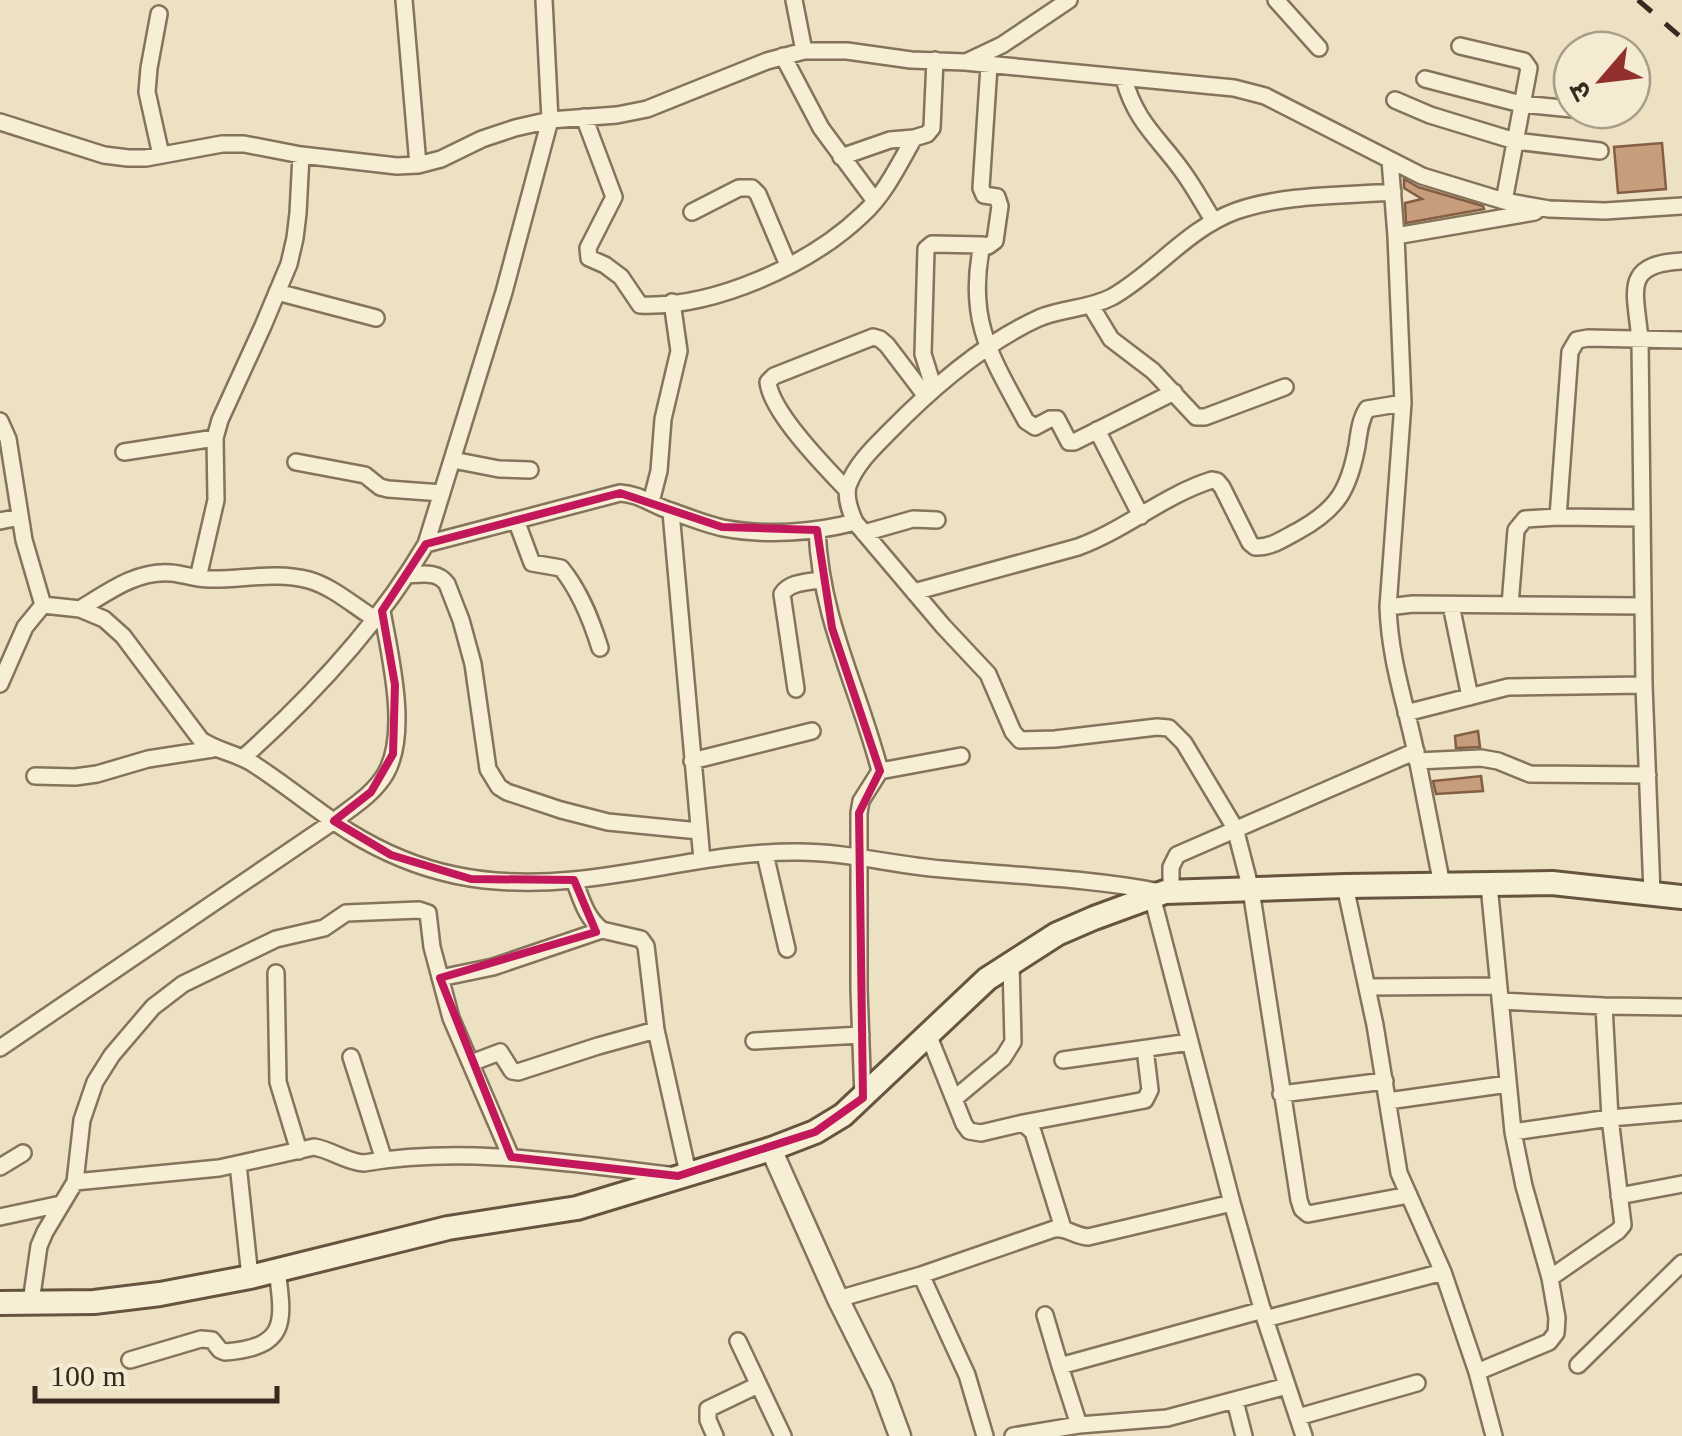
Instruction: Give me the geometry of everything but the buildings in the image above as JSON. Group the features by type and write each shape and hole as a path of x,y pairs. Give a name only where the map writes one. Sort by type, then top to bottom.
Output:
{"main road":[{"path":"0,1303 94,1302 250,1277 448,1228 576,1208 771,1150 842,1116 987,978 1011,962 1057,934 1162,893 1552,884 1682,896"}],"street":[{"path":"404,0 418,165"},
{"path":"244,757 296,708 378,615 426,544 504,292 550,120 544,0"},
{"path":"794,0 804,51"},
{"path":"965,62 1002,45 1069,0"},
{"path":"1276,0 1319,48"},
{"path":"160,14 147,92 161,155"},
{"path":"1460,46 1524,61 1529,68 1504,201"},
{"path":"0,122 104,155 128,158 234,144 300,155 418,165 498,132 550,120 647,109 783,56 804,51 847,51 1234,88 1265,96 1422,176 1504,201 1549,209 1605,211 1682,206"},
{"path":"783,56 820,128 876,201"},
{"path":"842,157 890,140 927,134 932,128 935,60"},
{"path":"930,392 923,354 926,249 932,244 988,246 995,241 1000,206 997,198 984,195 981,188 990,66"},
{"path":"1124,79 1140,120 1184,172 1213,220"},
{"path":"1425,79 1522,104 1552,107"},
{"path":"1396,100 1430,115 1515,141 1600,150"},
{"path":"584,118 614,196 587,254 620,277 640,305 743,286 843,232 876,201 914,138"},
{"path":"198,578 216,500 215,438 289,264 295,238 300,155"},
{"path":"1390,160 1403,404 1389,636 1442,885"},
{"path":"692,212 739,188 752,188 788,265"},
{"path":"1393,192 1271,201 1213,220 1128,287 1090,306 1042,317 987,349 930,392 856,469 847,490 849,508 859,528 988,674 1012,732 1020,740 1168,728 1184,743 1236,828 1251,890 1302,1209 1308,1214 1409,1195"},
{"path":"1396,236 1549,209"},
{"path":"982,245 976,286 987,349 1030,426 1057,419 1067,438 1074,442 1174,392"},
{"path":"1652,893 1644,686 1640,340 1635,286 1646,267 1682,260"},
{"path":"277,292 376,318"},
{"path":"651,502 659,471 663,419 679,352 672,302"},
{"path":"1090,306 1111,339 1200,418 1285,387"},
{"path":"1558,516 1573,345 1577,340 1604,336 1682,340"},
{"path":"847,490 792,427 774,400 768,382 774,376 872,337 880,339 930,392"},
{"path":"914,592 1078,548 1206,481 1217,480 1222,486 1250,543 1255,547 1269,546 1307,526 1344,494 1368,408 1403,404"},
{"path":"0,420 8,439 24,540 43,605"},
{"path":"1097,430 1141,516"},
{"path":"124,452 215,438"},
{"path":"453,460 499,470 530,470"},
{"path":"296,462 365,475 388,489 442,494"},
{"path":"426,544 620,493 633,494 671,512 722,528 760,532 937,520"},
{"path":"671,512 702,860"},
{"path":"0,521 20,517"},
{"path":"1510,605 1516,530 1525,519 1641,518"},
{"path":"516,520 532,562 561,568 566,574 579,594 600,648"},
{"path":"817,530 821,580 832,628 880,771"},
{"path":"0,1048 334,821 371,792 386,774 393,754 395,685 378,615 331,590 310,581 266,576 198,578 156,573 136,578 80,609"},
{"path":"408,574 434,574 447,584 468,642 488,769 499,787 608,822 699,831"},
{"path":"796,689 782,594 793,585 821,580"},
{"path":"43,605 80,609 104,619 124,636 189,727 213,749"},
{"path":"0,684 25,627 43,605"},
{"path":"1451,605 1470,696"},
{"path":"1388,606 1643,606"},
{"path":"0,648 18,642"},
{"path":"1406,714 1522,686 1644,686"},
{"path":"692,761 812,731"},
{"path":"35,776 97,774 148,759 213,749 244,757 334,821 391,855 471,879 520,884 574,880 702,860 799,852 1125,885 1162,893"},
{"path":"863,1098 858,858 861,801 880,771 961,756"},
{"path":"1304,1436 1264,1314 1190,1042 1162,893 1177,855 1416,756 1480,758 1530,774 1648,775"},
{"path":"766,854 787,949"},
{"path":"75,1182 219,1168 320,1148 354,1162 452,1155 511,1157 683,1175 656,1030 646,946 642,939 602,930 590,920 574,880"},
{"path":"1477,1372 1549,1342 1556,1333 1557,1318 1513,1132 1489,885"},
{"path":"1345,886 1386,1082 1399,1173 1444,1272 1494,1436"},
{"path":"31,1302 39,1246 75,1182 82,1120 95,1082 112,1055 154,1006 183,984 276,939 324,928 346,913 428,913 432,947 451,1018 511,1157"},
{"path":"440,978 493,967 602,930"},
{"path":"954,1099 1003,1058 1013,1042 1011,962"},
{"path":"276,973 278,1082 298,1150"},
{"path":"1367,987 1499,993 1604,1006 1682,1007"},
{"path":"1550,1278 1623,1225 1610,1118 1604,1006"},
{"path":"471,1063 500,1052 512,1071 518,1072 656,1030"},
{"path":"928,1034 964,1124 974,1133 1145,1100 1150,1090 1144,1049"},
{"path":"754,1041 861,1035"},
{"path":"1063,1060 1190,1042"},
{"path":"351,1057 384,1160"},
{"path":"1281,1094 1386,1082"},
{"path":"1388,1101 1508,1084"},
{"path":"1513,1132 1682,1112"},
{"path":"1023,1123 1033,1132 1063,1228"},
{"path":"771,1150 882,1387 900,1436"},
{"path":"0,1167 23,1153"},
{"path":"238,1164 250,1277"},
{"path":"1619,1196 1682,1184"},
{"path":"838,1298 921,1275 1054,1229 1063,1228 1088,1237 1232,1203"},
{"path":"0,1217 61,1204"},
{"path":"1578,1365 1682,1263"},
{"path":"130,1360 201,1340 212,1340 225,1352 268,1340 276,1334 282,1317 276,1270"},
{"path":"1060,1366 1444,1272"},
{"path":"921,1275 967,1375 986,1436"},
{"path":"1045,1315 1085,1428"},
{"path":"738,1341 783,1436"},
{"path":"1298,1418 1417,1383"},
{"path":"715,1436 708,1408 758,1384"},
{"path":"1021,1435 1167,1418 1287,1386"},
{"path":"1234,1402 1244,1436"},
{"path":"1167,1418 1171,1436"}],"highlighted area":[{"path":"620,493 722,527 817,530 832,628 880,771 859,813 863,1098 815,1132 678,1176 511,1157 440,978 596,932 574,880 471,879 391,855 334,821 371,792 393,754 395,685 382,611 426,544"}],"railway":[{"path":"1638,0 1682,38"}]}
